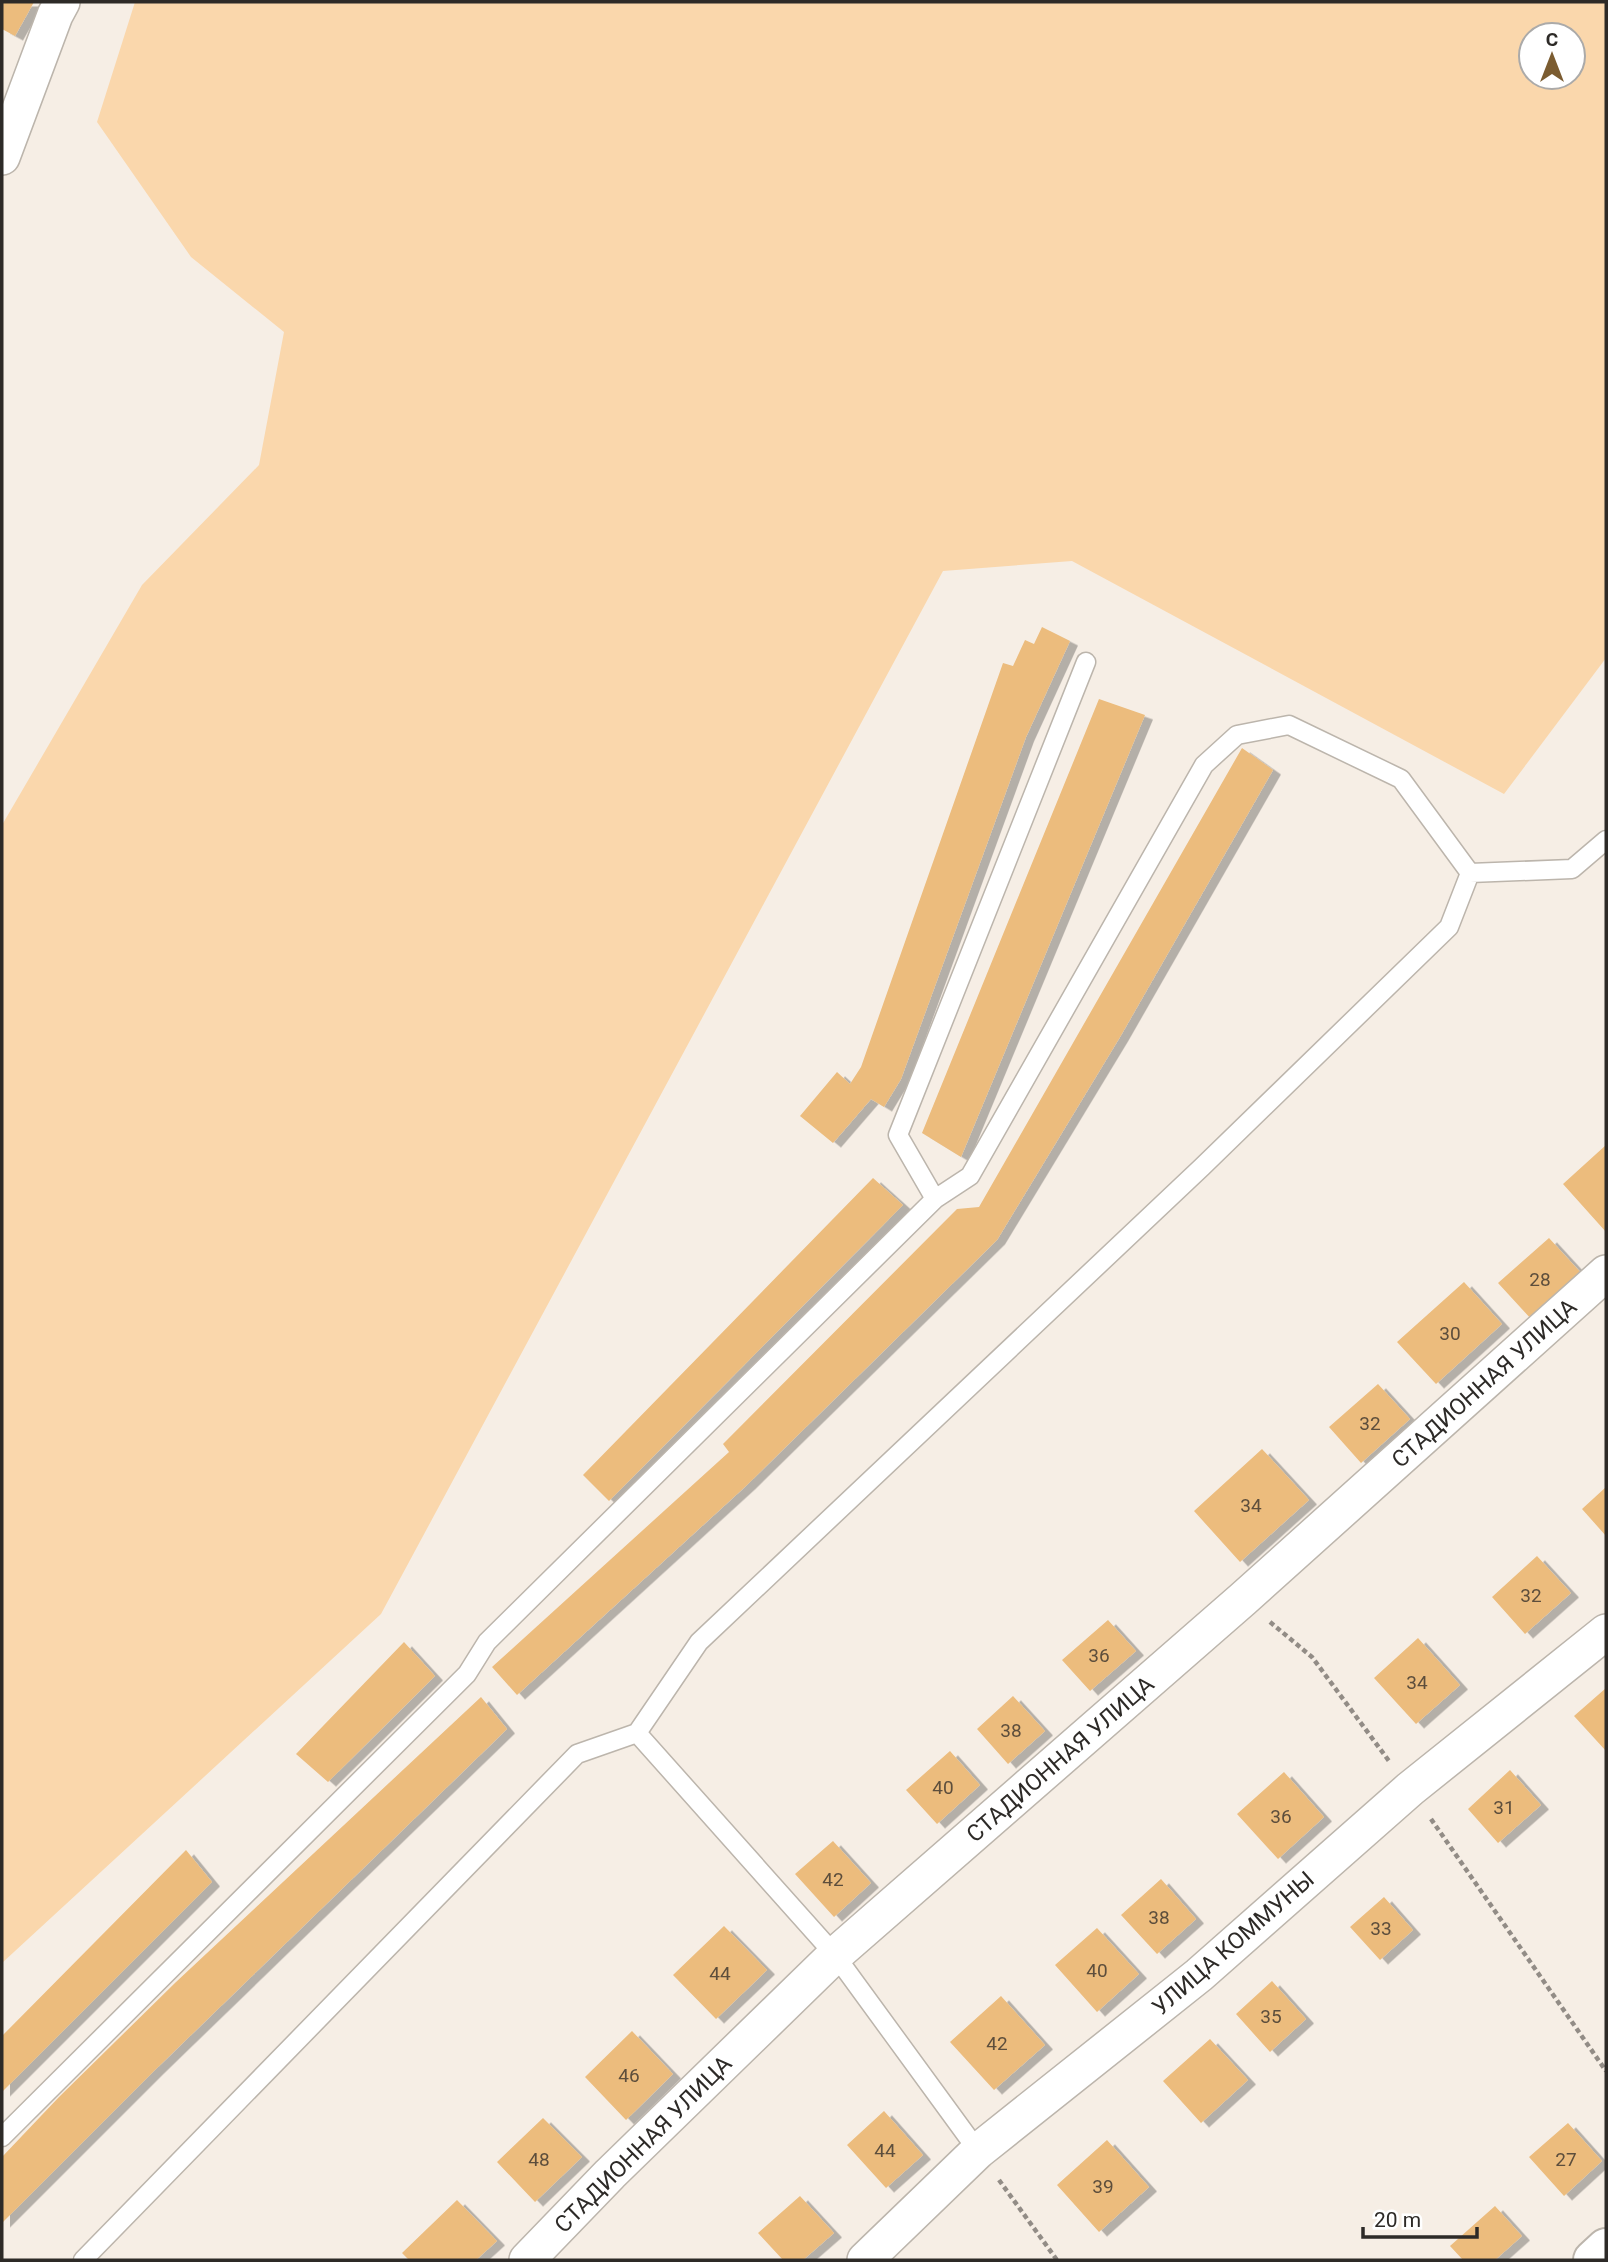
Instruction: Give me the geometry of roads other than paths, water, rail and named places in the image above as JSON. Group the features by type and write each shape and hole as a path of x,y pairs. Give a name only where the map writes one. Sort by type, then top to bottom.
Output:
{"main road":[{"path":"1592,2260 1606,2248"}],"street":[{"path":"2,157 62,2"},
{"name":"СТАДИОННАЯ УЛИЦА","path":"527,2260 610,2174 835,1955 1243,1599 1606,1273"},
{"name":"УЛИЦА КОММУНЫ","path":"865,2260 978,2151 1199,1975 1410,1789 1606,1632"}],"lane":[{"path":"935,1199 898,1135 1086,662"},
{"path":"2,2137 467,1674 487,1642 935,1199 970,1176 1204,765 1237,735 1289,725 1401,779 1470,873"},
{"path":"1470,873 1572,869 1606,841"},
{"path":"82,2260 577,1754 636,1733 699,1642 1202,1167 1449,928 1470,873"},
{"path":"636,1733 835,1955 978,2151"}]}
